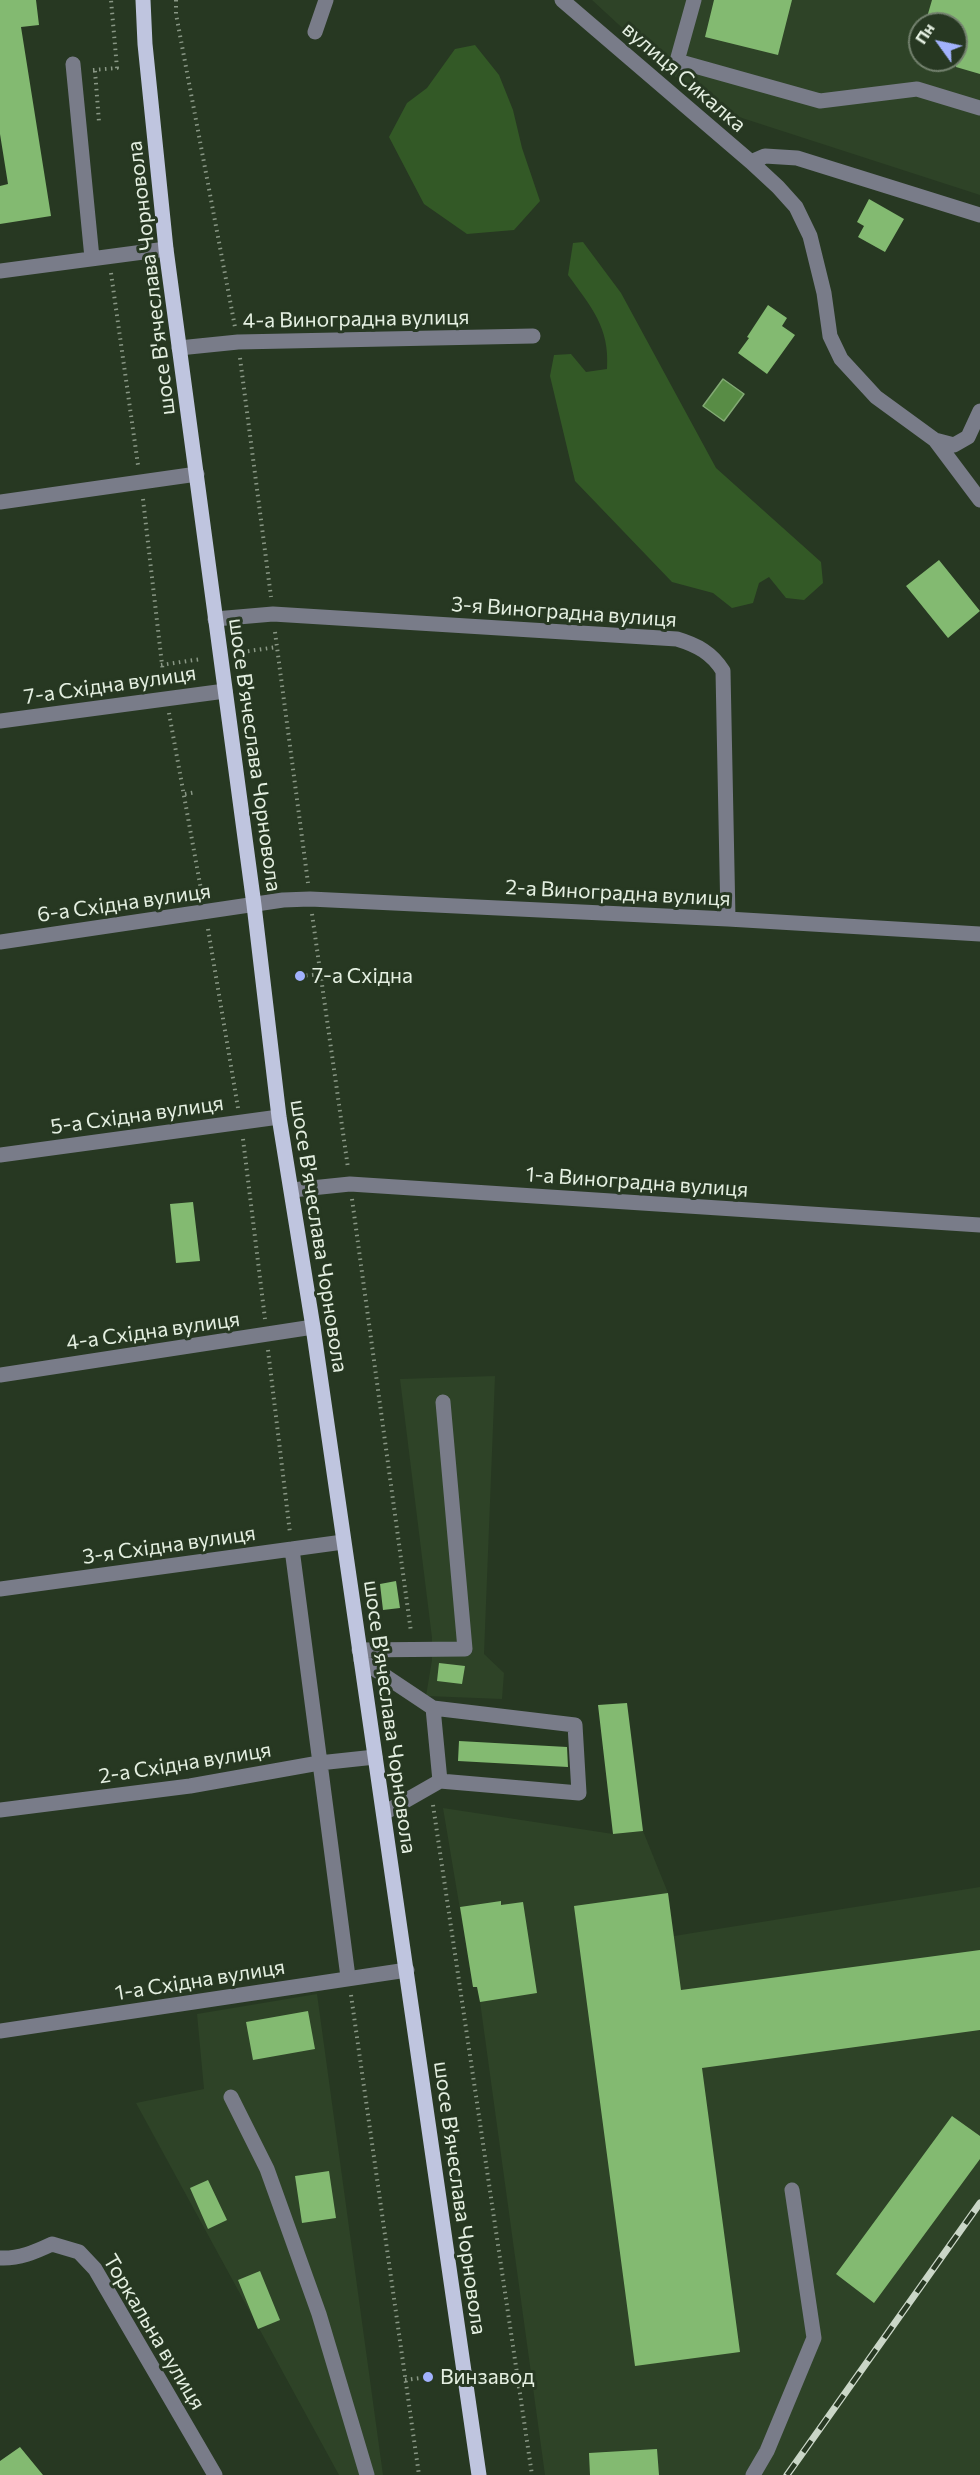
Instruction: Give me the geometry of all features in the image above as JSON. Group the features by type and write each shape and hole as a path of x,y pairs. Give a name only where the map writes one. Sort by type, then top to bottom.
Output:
{"main road":[{"name":"шосе В'ячеслава Чорновола","path":"143,0 145,44 166,249 254,905 279,1117 313,1328 479,2475"}],"street":[{"path":"315,32 326,0"},
{"name":"вулиця Сикалка","path":"562,0 751,162 796,207 810,236 824,293 830,336 841,359 876,397 935,440 980,500"},
{"path":"694,0 677,61 820,101 916,89 980,108"},
{"path":"73,64 92,258"},
{"name":"вулиця Сикалка","path":"751,162 765,156 797,159 980,215"},
{"path":"0,271 166,249"},
{"name":"4-а Виноградна вулиця","path":"179,348 238,342 533,336"},
{"path":"935,440 954,445 968,437 980,411"},
{"path":"0,502 197,474"},
{"name":"3-я Виноградна вулиця","path":"215,619 273,614 677,639 693,644 709,653 723,671 728,919"},
{"name":"7-а Східна вулиця","path":"0,721 225,691"},
{"name":"2-а Виноградна вулиця","path":"254,905 310,899 728,919 980,934"},
{"name":"6-а Східна вулиця","path":"0,942 254,905"},
{"name":"5-а Східна вулиця","path":"0,1155 279,1117"},
{"name":"1-а Виноградна вулиця","path":"292,1190 350,1184 980,1225"},
{"name":"4-а Східна вулиця","path":"0,1375 313,1328"},
{"path":"360,1655 413,1650 465,1649 443,1402"},
{"name":"3-я Східна вулиця","path":"0,1588 343,1542"},
{"path":"292,1549 348,1977"},
{"path":"360,1655 434,1708 576,1725 579,1793 436,1784 384,1813"},
{"path":"434,1708 436,1784"},
{"name":"2-а Східна вулиця","path":"0,1810 190,1786 319,1763 375,1757"},
{"name":"1-а Східна вулиця","path":"0,2031 406,1970"},
{"path":"231,2097 267,2169 319,2314 367,2475"},
{"path":"753,2475 767,2451 814,2338 792,2190"},
{"name":"Торкальна вулиця","path":"0,2258 11,2259 52,2244 79,2252 94,2269 215,2475"}],"path":[{"path":"95,70 117,68 111,0"},
{"path":"176,0 176,14 238,342 310,899 413,1650"},
{"path":"109,256 141,482"},
{"path":"242,652 277,647"},
{"path":"161,665 201,659"},
{"path":"185,794 196,792"},
{"path":"300,976 322,974"},
{"path":"266,1335 292,1549"},
{"path":"436,1784 433,1808 532,2475"},
{"path":"348,1977 419,2475"},
{"path":"405,2380 429,2377"}],"shaded area":[{"path":"592,0 980,0 980,195 708,107"},
{"path":"475,45 499,75 513,110 522,148 540,201 514,230 467,234 424,204 389,137 407,103 427,88 455,49"},
{"path":"583,242 621,293 716,468 821,562 823,583 804,600 786,598 769,577 759,583 753,603 732,608 713,593 672,582 575,481 550,376 554,355 571,354 586,372 607,369 607,354 602,329 591,308 568,275 573,243"},
{"path":"723,379 744,394 724,421 703,406"},
{"path":"495,1376 484,1654 504,1673 502,1699 426,1696 432,1660 432,1638 400,1379"},
{"path":"443,1808 613,1834 643,1831 668,1893 674,1936 980,1887 980,2475 545,2475 478,1987 473,1987"},
{"path":"317,1994 383,2475 339,2475 136,2103 204,2089 197,2014"}],"building":[{"path":"0,0 36,0 39,25 21,27 51,216 0,224 0,186 8,184 0,134"},
{"path":"714,0 792,0 778,55 705,37"},
{"path":"932,0 980,0 980,74 968,70 968,12 928,12"},
{"path":"869,199 904,219 885,252 858,237 864,226 857,222"},
{"path":"768,305 787,318 782,326 795,335 767,374 738,353"},
{"path":"939,560 980,611 948,638 906,586"},
{"path":"193,1202 200,1261 176,1263 170,1204"},
{"path":"396,1581 400,1608 383,1610 380,1584"},
{"path":"439,1663 465,1666 462,1684 437,1681"},
{"path":"627,1703 643,1831 613,1834 598,1705"},
{"path":"459,1741 567,1747 568,1767 458,1761"},
{"path":"668,1893 681,1990 980,1950 980,2030 702,2068 740,2352 635,2366 574,1906"},
{"path":"501,1901 501,1905 523,1902 537,1993 480,2002 477,1987 473,1987 460,1907"},
{"path":"308,2011 315,2049 253,2060 246,2022"},
{"path":"952,2116 980,2136 980,2159 874,2303 836,2274"},
{"path":"329,2171 336,2218 302,2223 295,2176"},
{"path":"208,2180 227,2220 208,2229 190,2188"},
{"path":"260,2271 280,2320 258,2329 238,2280"},
{"path":"20,2447 43,2475 0,2475 0,2461"},
{"path":"657,2449 659,2475 590,2475 589,2453"}],"railway":[{"path":"787,2475 980,2203"}],"place":[{"name":"7-а Східна","path":"300,976"},
{"name":"Винзавод","path":"428,2377"}]}
